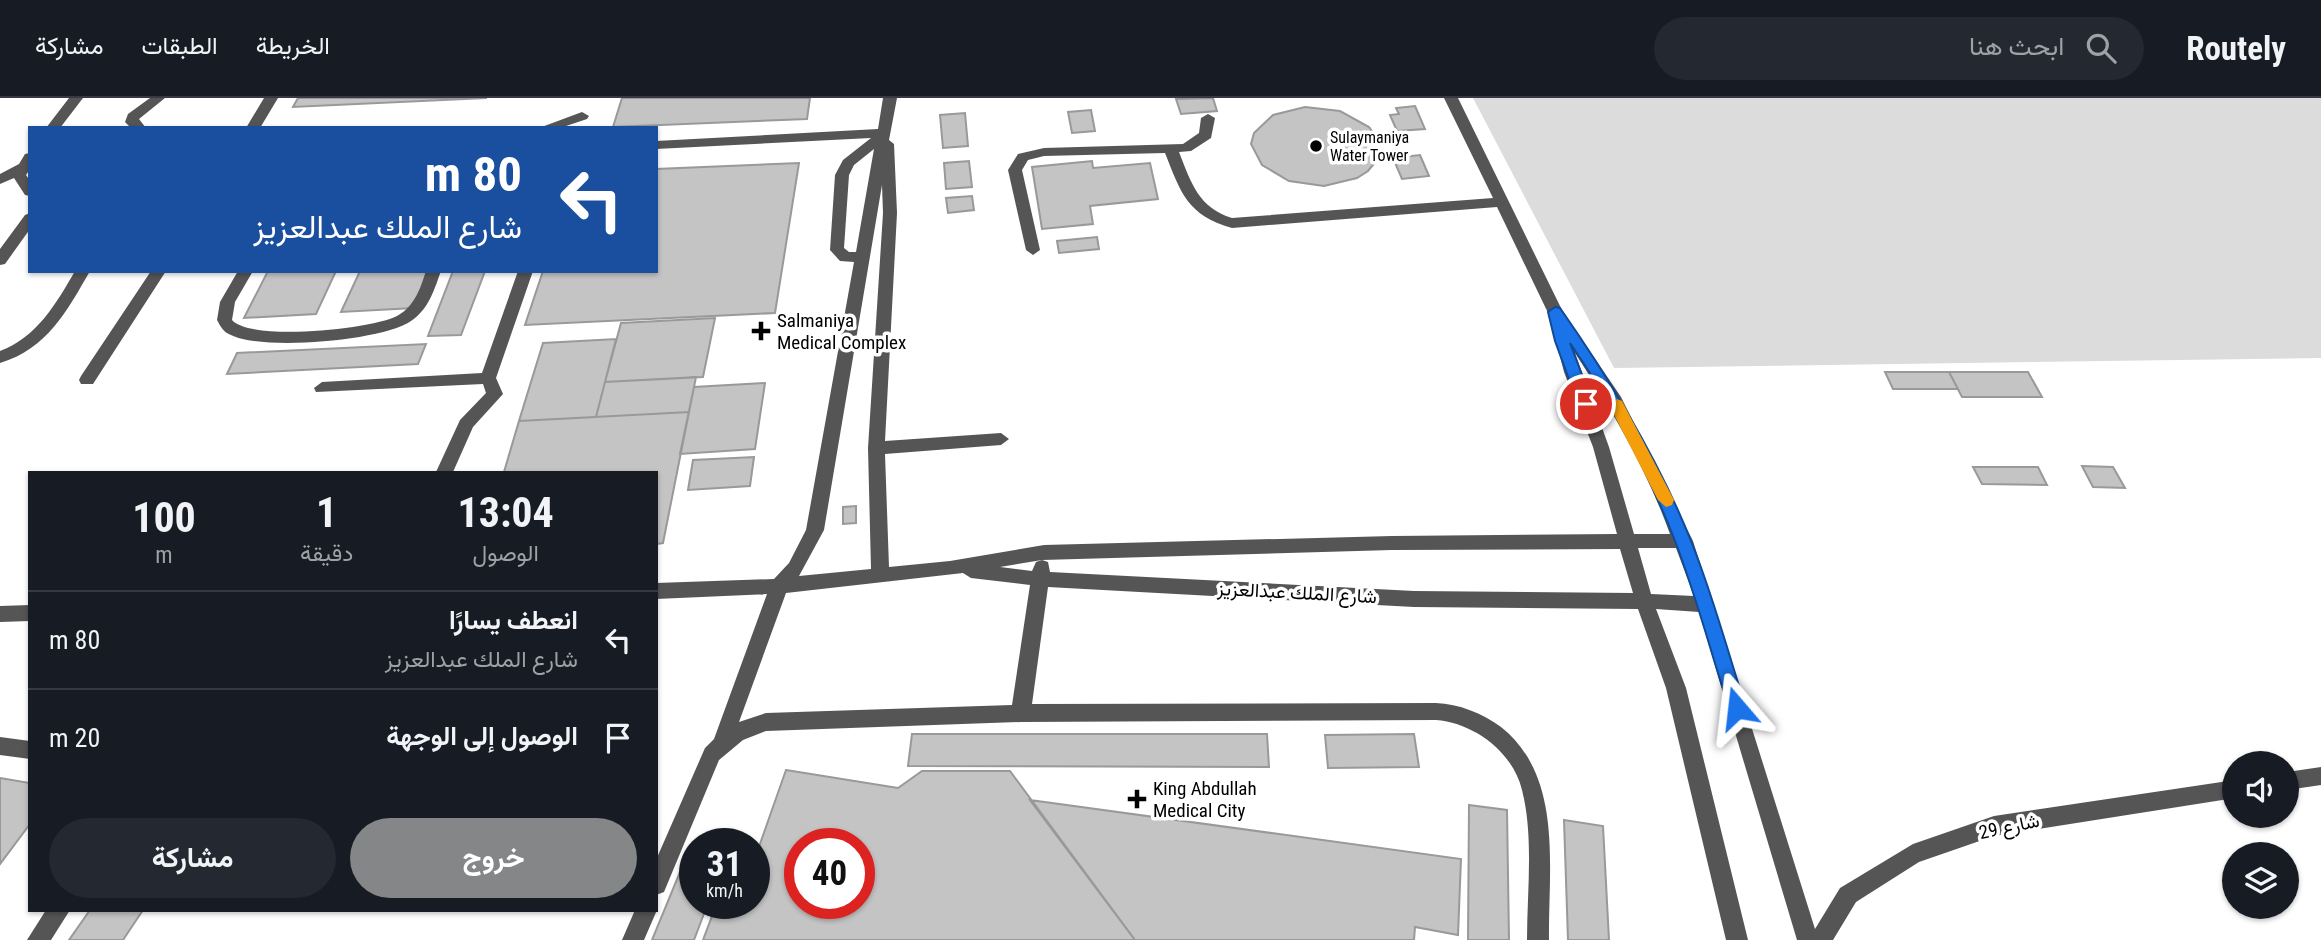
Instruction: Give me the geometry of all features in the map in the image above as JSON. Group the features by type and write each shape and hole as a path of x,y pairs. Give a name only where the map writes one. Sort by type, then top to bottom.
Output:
{"street":[{"path":"55,126 76,98"},
{"path":"137,126 132,122 133,117 158,98"},
{"path":"254,126 271,98"},
{"path":"557,126 580,122 588,98"},
{"path":"658,880 705,766 722,743 779,586 795,568 815,530 890,98"},
{"path":"1451,98 1555,312 1595,369 1633,433 1684,541 1808,940"},
{"path":"1033,250 1015,170 1023,157 1044,152 1171,150 1197,143 1209,127 1208,118"},
{"path":"658,145 886,133"},
{"path":"862,257 841,256 837,250 842,175 848,163 886,133"},
{"path":"880,576 876,448 890,213 886,133"},
{"path":"1171,150 1196,207 1217,220 1232,223 1502,202"},
{"path":"0,180 25,162"},
{"path":"25,162 19,175 28,189"},
{"path":"0,260 28,221"},
{"path":"0,357 30,344 43,334 82,273"},
{"path":"88,380 158,273"},
{"path":"245,273 225,307 223,319 227,328 237,334 268,336 371,332 396,325 421,303 433,273"},
{"path":"445,471 466,424 495,394 488,377 525,273"},
{"path":"1555,312 1569,362 1601,447 1625,541 1682,711 1737,940"},
{"path":"850,331 882,330"},
{"path":"322,388 488,377"},
{"path":"876,448 1001,439"},
{"name":"شارع الملك عبدالعزيز","path":"658,591 779,586 950,569 1044,552 1392,543 1684,541"},
{"path":"1021,713 1044,552"},
{"name":"شارع الملك عبدالعزيز","path":"950,569 1041,579 1414,599 1644,601 1706,605"},
{"path":"0,614 28,613"},
{"path":"722,743 744,728 766,722 1021,713 1417,711 1454,714 1483,725 1511,749 1531,781 1535,815 1538,940"},
{"path":"0,746 28,750"},
{"path":"2299,779 2321,776"},
{"name":"شارع 29","path":"1821,940 1848,895 1913,854 1993,826 2222,791"},
{"path":"38,940 58,912"},
{"path":"633,940 645,912"}],"shaded area":[{"path":"1473,98 2321,98 2321,358 1614,368"}],"building":[{"path":"298,98 487,98 293,107"},
{"path":"622,98 810,98 807,119 613,126"},
{"path":"1213,98 1217,111 1181,114 1176,99"},
{"path":"1415,106 1425,129 1397,131 1390,115 1399,114 1396,108"},
{"name":"Sulaymaniya Water Tower","path":"1305,107 1340,111 1369,127 1377,138 1380,149 1377,160 1368,171 1357,178 1324,186 1289,181 1262,165 1251,144 1254,133 1273,115"},
{"path":"1091,110 1095,131 1072,133 1068,112"},
{"path":"965,113 968,146 943,148 940,115"},
{"path":"1420,155 1429,176 1402,179 1393,158"},
{"path":"969,161 972,187 946,189 944,163"},
{"path":"1092,161 1093,168 1150,163 1158,199 1090,206 1093,224 1042,229 1032,167"},
{"path":"799,163 775,313 525,325 542,273 658,273 658,169"},
{"path":"972,196 974,210 948,213 946,198"},
{"path":"1097,237 1099,249 1059,253 1057,241"},
{"path":"267,273 335,273 316,314 244,318"},
{"path":"359,273 428,273 414,308 341,312"},
{"path":"452,273 484,273 461,335 428,336"},
{"path":"715,318 703,377 605,382 621,323"},
{"path":"616,339 596,417 519,421 543,343"},
{"path":"426,344 418,364 227,374 237,353"},
{"path":"1885,372 1949,372 1958,389 1893,389"},
{"path":"1949,372 2028,372 2042,397 1962,397"},
{"path":"696,377 689,412 596,417 605,382"},
{"path":"765,383 755,449 680,454 694,387"},
{"path":"689,412 663,543 658,544 658,471 504,471 519,421"},
{"path":"754,457 750,486 688,490 693,460"},
{"path":"2082,466 2113,467 2125,488 2093,487"},
{"path":"1973,467 2038,467 2047,485 1982,484"},
{"path":"856,506 856,523 843,524 843,507"},
{"path":"912,734 1267,734 1269,767 908,766"},
{"path":"1414,734 1419,767 1328,768 1325,735"},
{"path":"786,770 898,788 922,771 1010,771 1135,940 703,940 711,919 770,919 770,828 766,828"},
{"path":"0,778 28,783 28,827 0,864"},
{"path":"1030,800 1461,859 1458,935 1415,927 1414,940 1135,940"},
{"path":"1469,805 1507,810 1509,940 1468,940"},
{"path":"1564,820 1603,826 1609,940 1568,940"},
{"path":"679,874 679,919 702,919 694,940 652,940"},
{"path":"89,912 142,912 123,940 69,940"}],"slow traffic":[{"path":"1617,405 1666,500"}],"place":[{"name":"Sulaymaniya Water Tower","path":"1316,146"},
{"name":"Salmaniya Medical Complex","path":"761,331"},
{"name":"King Abdullah Medical City","path":"1137,799"}],"route":[{"path":"1586,404 1572,372 1555,312 1615,401 1651,467 1684,541 1737,708"}]}
